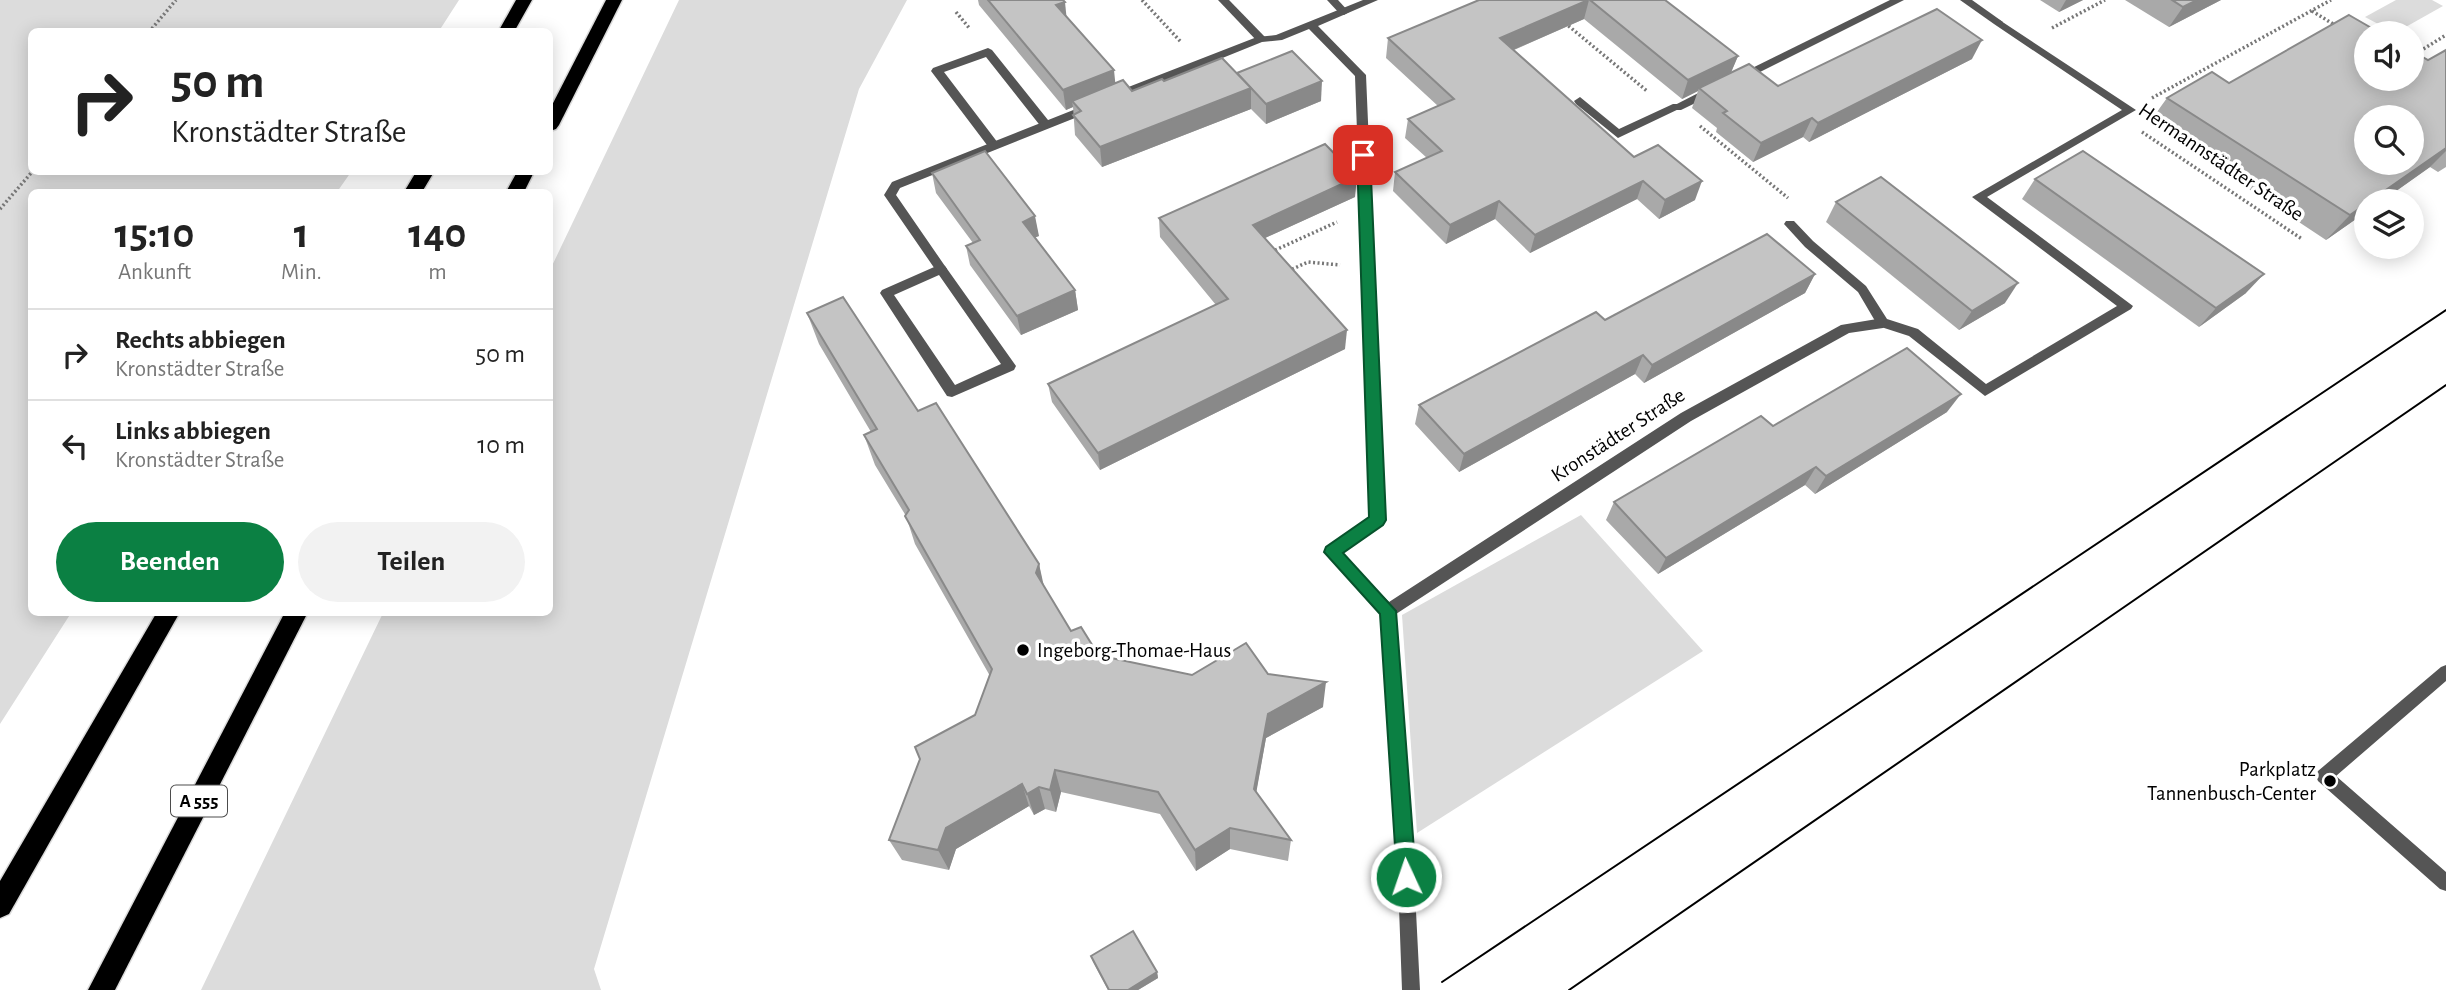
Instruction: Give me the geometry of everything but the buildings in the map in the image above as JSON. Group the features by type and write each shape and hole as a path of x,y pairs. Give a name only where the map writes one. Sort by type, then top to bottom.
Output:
{"highway":[{"path":"508,28 524,0"},
{"path":"553,119 614,0"},
{"path":"0,905 167,616"},
{"name":"A 555","path":"101,990 295,616"}],"street":[{"path":"1223,0 1261,38"},
{"path":"1332,0 1344,12"},
{"path":"1111,99 1261,38 1278,38 1373,0"},
{"path":"1580,101 1618,134 1899,0"},
{"name":"Hermannstädter Straße","path":"1965,0 2130,110 1978,197 2127,306 2091,329"},
{"path":"1311,25 1360,75 1378,520 1332,552 1388,611 1405,852 1411,990"},
{"path":"994,146 937,71 988,52 1046,125"},
{"path":"941,269 886,293 952,392 1009,366 890,195 896,185 1098,104"},
{"path":"1790,224 1808,244 1862,289 1884,323"},
{"name":"Kronstädter Straße","path":"1388,611 1686,417 1846,328 1884,323 1913,332 1986,391 2091,329"},
{"path":"2446,672 2324,776 2446,883"}],"path":[{"path":"152,28 176,0"},
{"path":"1142,0 1201,63"},
{"path":"2027,41 2105,0"},
{"name":"Hermannstädter Straße","path":"2130,110 2331,0"},
{"path":"2311,11 2344,30"},
{"path":"1557,16 1772,185"},
{"path":"2424,48 2446,35"},
{"name":"Hermannstädter Straße","path":"2118,116 2302,239"},
{"path":"0,209 29,175"},
{"path":"1267,254 1366,209"},
{"path":"1284,274 1308,262 1368,269"}],"shaded area":[{"path":"0,0 459,0 441,28 28,28 28,175 349,175 339,189 28,189 28,616 69,616 0,724"},
{"path":"679,0 907,0 859,89 594,969 601,990 201,990 382,616 553,616 553,264"},
{"path":"2396,0 2432,0 2443,6 2416,21 2372,21 2365,17"},
{"path":"1581,515 1703,651 1417,833 1402,615"}],"tram line":[{"path":"1442,982 2446,310"},
{"path":"1569,990 2446,385"}],"place":[{"name":"Ingeborg-Thomae-Haus","path":"1023,650"},
{"name":"Parkplatz Tannenbusch-Center","path":"2330,781"}],"route":[{"path":"1363,155 1378,520 1332,552 1388,611 1406,877"}]}
